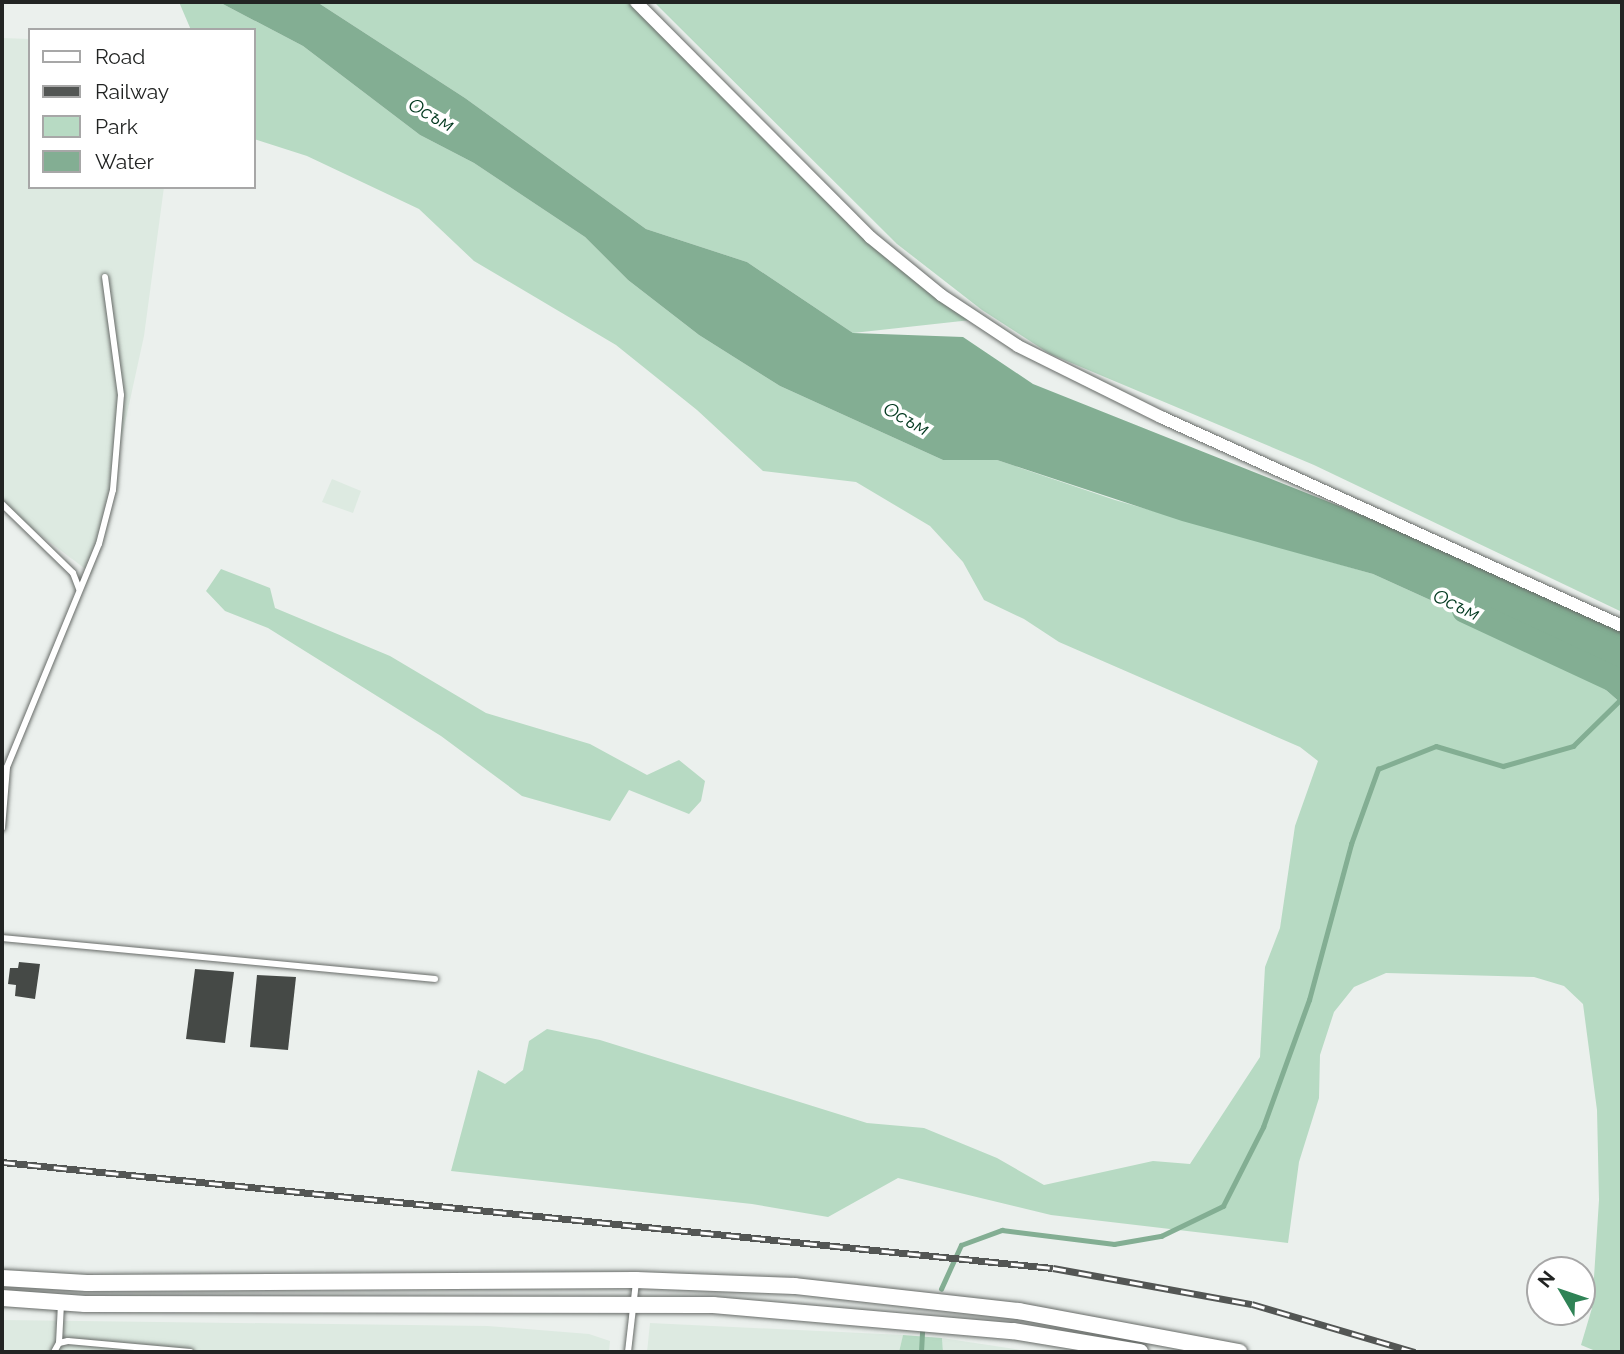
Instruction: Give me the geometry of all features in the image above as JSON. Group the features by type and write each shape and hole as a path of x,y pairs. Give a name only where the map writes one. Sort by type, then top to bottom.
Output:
{"main road":[{"path":"2,1278 87,1283 636,1280 795,1286 1082,1322 1239,1352"},
{"path":"2,1298 61,1302 634,1301 903,1319 1140,1352"}],"street":[{"path":"636,2 870,237 941,295 1018,346 1161,417 1622,626"}],"lane":[{"path":"2,828 7,767 99,544 113,490 121,395 104,277"},
{"path":"2,504 73,573 79,589"},
{"path":"2,938 435,979"},
{"path":"628,1352 636,1280"},
{"path":"54,1352 59,1343 61,1302"},
{"path":"59,1343 191,1352"}],"shaded area":[{"path":"2,38 28,39 28,189 164,189 144,336 92,574 2,506"},
{"path":"332,479 361,491 353,513 322,502"},
{"path":"2,1320 488,1326 589,1334 610,1341 609,1352 2,1352"},
{"path":"650,1323 903,1335 899,1352 647,1352"},
{"path":"942,1338 1034,1352 943,1352"}],"green space":[{"path":"179,2 219,2 303,46 420,135 474,163 585,237 628,280 699,335 780,386 943,460 997,460 1115,500 1373,574 1470,618 1512,628 1559,649 1622,704 1622,1352 1598,1352 1581,1345 1587,1326 1596,1326 1595,1256 1599,1200 1597,1110 1583,1004 1564,986 1534,977 1386,973 1354,987 1334,1012 1320,1055 1319,1098 1299,1162 1288,1243 1051,1215 898,1178 828,1217 752,1204 451,1171 478,1070 505,1084 523,1070 529,1041 547,1029 600,1040 867,1123 924,1128 997,1158 1044,1185 1153,1161 1190,1164 1260,1057 1265,967 1280,928 1295,826 1318,761 1300,747 1059,642 1024,619 984,600 963,562 930,526 856,482 763,471 697,410 616,345 474,261 419,209 307,156 256,140 256,28 190,28"},
{"path":"317,2 636,2 840,207 971,320 853,333 747,262 646,229 465,98"},
{"path":"654,2 1622,2 1622,612 1314,465 1050,354 982,310 897,244"},
{"path":"221,569 270,588 275,608 390,656 486,713 590,744 647,775 679,760 705,781 701,801 689,814 629,790 610,821 522,796 441,736 268,628 225,611 206,591"},
{"path":"903,1335 942,1338 943,1352 899,1352"}],"water":[{"path":"219,2 317,2 465,98 646,229 747,262 853,333 963,337 1033,384 1417,537 1622,632 1622,704 1559,649 1512,628 1470,618 1373,574 1182,521 997,460 943,460 780,386 699,335 628,280 585,237 474,163 420,135 303,46"}],"building":[{"path":"19,962 40,964 35,999 15,996 16,985 8,984 10,968 18,968"},
{"path":"195,969 234,972 225,1043 186,1039"},
{"path":"257,975 296,977 288,1050 250,1047"}],"waterway":[{"name":"Осъм","path":"1465,610 1622,683"},
{"path":"941,1289 961,1245 1002,1230 1114,1244 1161,1236 1223,1206 1263,1127 1309,1000 1351,844 1378,769 1436,746 1503,766 1573,746 1622,698"},
{"path":"921,1352 922,1331"}],"railway":[{"path":"2,1162 1053,1268 1252,1304 1415,1352"}]}
